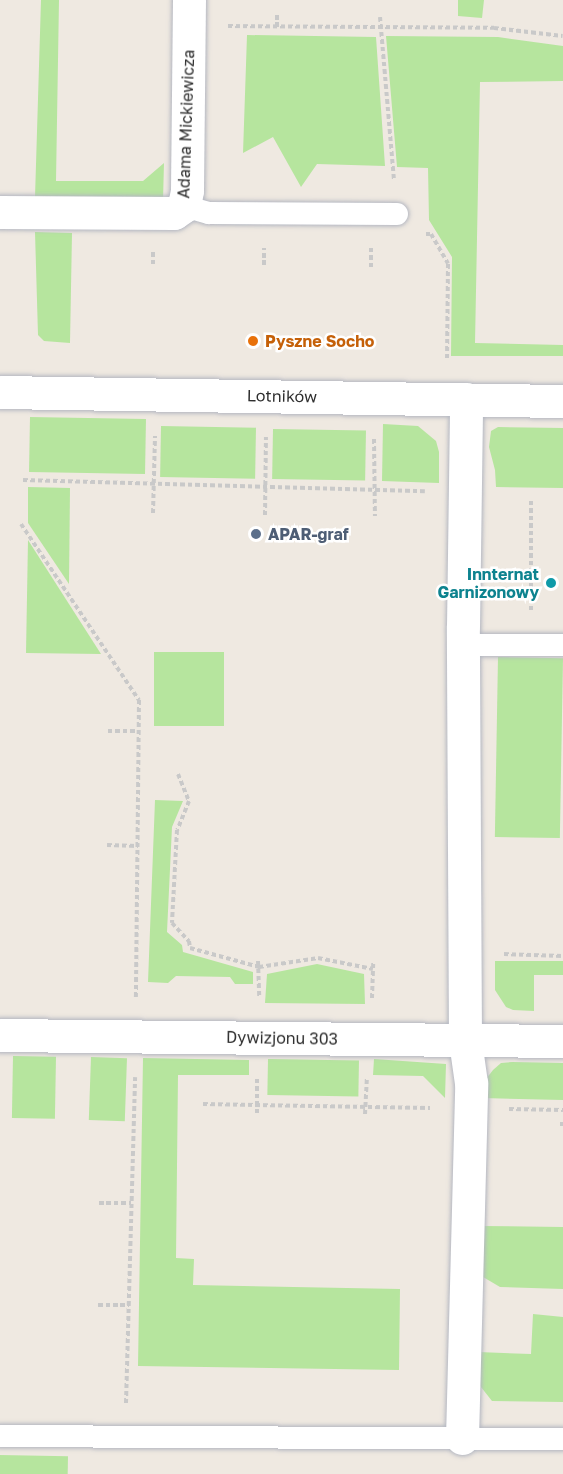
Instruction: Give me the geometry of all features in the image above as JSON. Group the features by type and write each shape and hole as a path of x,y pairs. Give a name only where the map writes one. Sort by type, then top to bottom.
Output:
{"street":[{"name":"Adama Mickiewicza","path":"0,212 174,213 184,206 187,190 189,0"},
{"name":"Lotników","path":"0,392 563,401"},
{"path":"462,1437 471,1108 471,1083 465,1041 466,399"},
{"name":"Dywizjonu 303","path":"0,1035 563,1041"}],"lane":[{"path":"184,206 209,213 397,214"},
{"path":"464,645 563,645"},
{"path":"0,1436 563,1439"}],"path":[{"path":"277,15 277,27"},
{"path":"380,17 397,214"},
{"path":"222,26 494,28 563,36"},
{"path":"153,513 156,427"},
{"path":"265,514 266,429"},
{"path":"374,431 375,516"},
{"path":"23,480 465,492"},
{"path":"531,501 531,645"},
{"path":"21,524 139,700 136,1036 126,1437"},
{"path":"108,731 138,731"},
{"path":"178,774 189,801 177,830 172,923 189,941 190,948 259,967 318,957 373,969"},
{"path":"107,845 138,846"},
{"path":"202,1104 563,1110"},
{"path":"99,1203 131,1203"},
{"path":"98,1305 129,1305"}],"green space":[{"path":"41,0 59,0 56,181 143,181 164,163 163,201 35,197"},
{"path":"458,0 484,0 482,18 458,16"},
{"path":"247,35 376,37 385,166 317,164 301,187 273,137 243,153"},
{"path":"386,36 498,37 563,46 563,81 480,82 475,343 563,345 563,356 451,356 452,257 429,220 428,168 397,167"},
{"path":"35,232 72,233 70,343 44,341 38,335"},
{"path":"30,417 146,419 145,474 29,472"},
{"path":"383,424 418,426 436,441 439,452 439,483 382,481"},
{"path":"161,426 256,428 255,479 160,477"},
{"path":"498,427 563,428 563,488 496,487 495,470 489,447 491,431"},
{"path":"273,429 366,431 365,481 272,479"},
{"path":"28,487 70,488 69,584 28,523"},
{"path":"28,540 101,654 26,653"},
{"path":"154,652 224,652 224,726 154,726"},
{"path":"498,657 563,658 560,838 495,837"},
{"path":"155,800 183,801 172,827 167,932 182,945 183,952 253,972 253,984 235,984 230,977 176,976 168,983 148,982"},
{"path":"495,961 563,961 563,975 534,975 534,1011 513,1010 506,1007 495,990"},
{"path":"317,964 364,974 365,1004 265,1003 267,974"},
{"path":"13,1056 56,1057 55,1119 12,1118"},
{"path":"91,1057 127,1058 125,1121 89,1120"},
{"path":"143,1058 249,1060 249,1075 178,1075 176,1258 194,1259 193,1285 400,1289 399,1370 138,1366"},
{"path":"268,1059 359,1061 358,1097 267,1095"},
{"path":"374,1059 446,1064 445,1098 423,1076 373,1075"},
{"path":"501,1063 563,1063 563,1100 482,1098 486,1079 493,1070"},
{"path":"480,1226 563,1227 563,1289 500,1287 478,1274"},
{"path":"533,1314 563,1317 563,1402 492,1401 477,1382 478,1352 531,1354"},
{"path":"0,1455 68,1456 68,1474 0,1474"}],"place":[{"name":"Pyszne Socho","path":"253,341"},
{"name":"APAR-graf","path":"256,534"},
{"name":"Innternat Garnizonowy","path":"551,583"}]}
